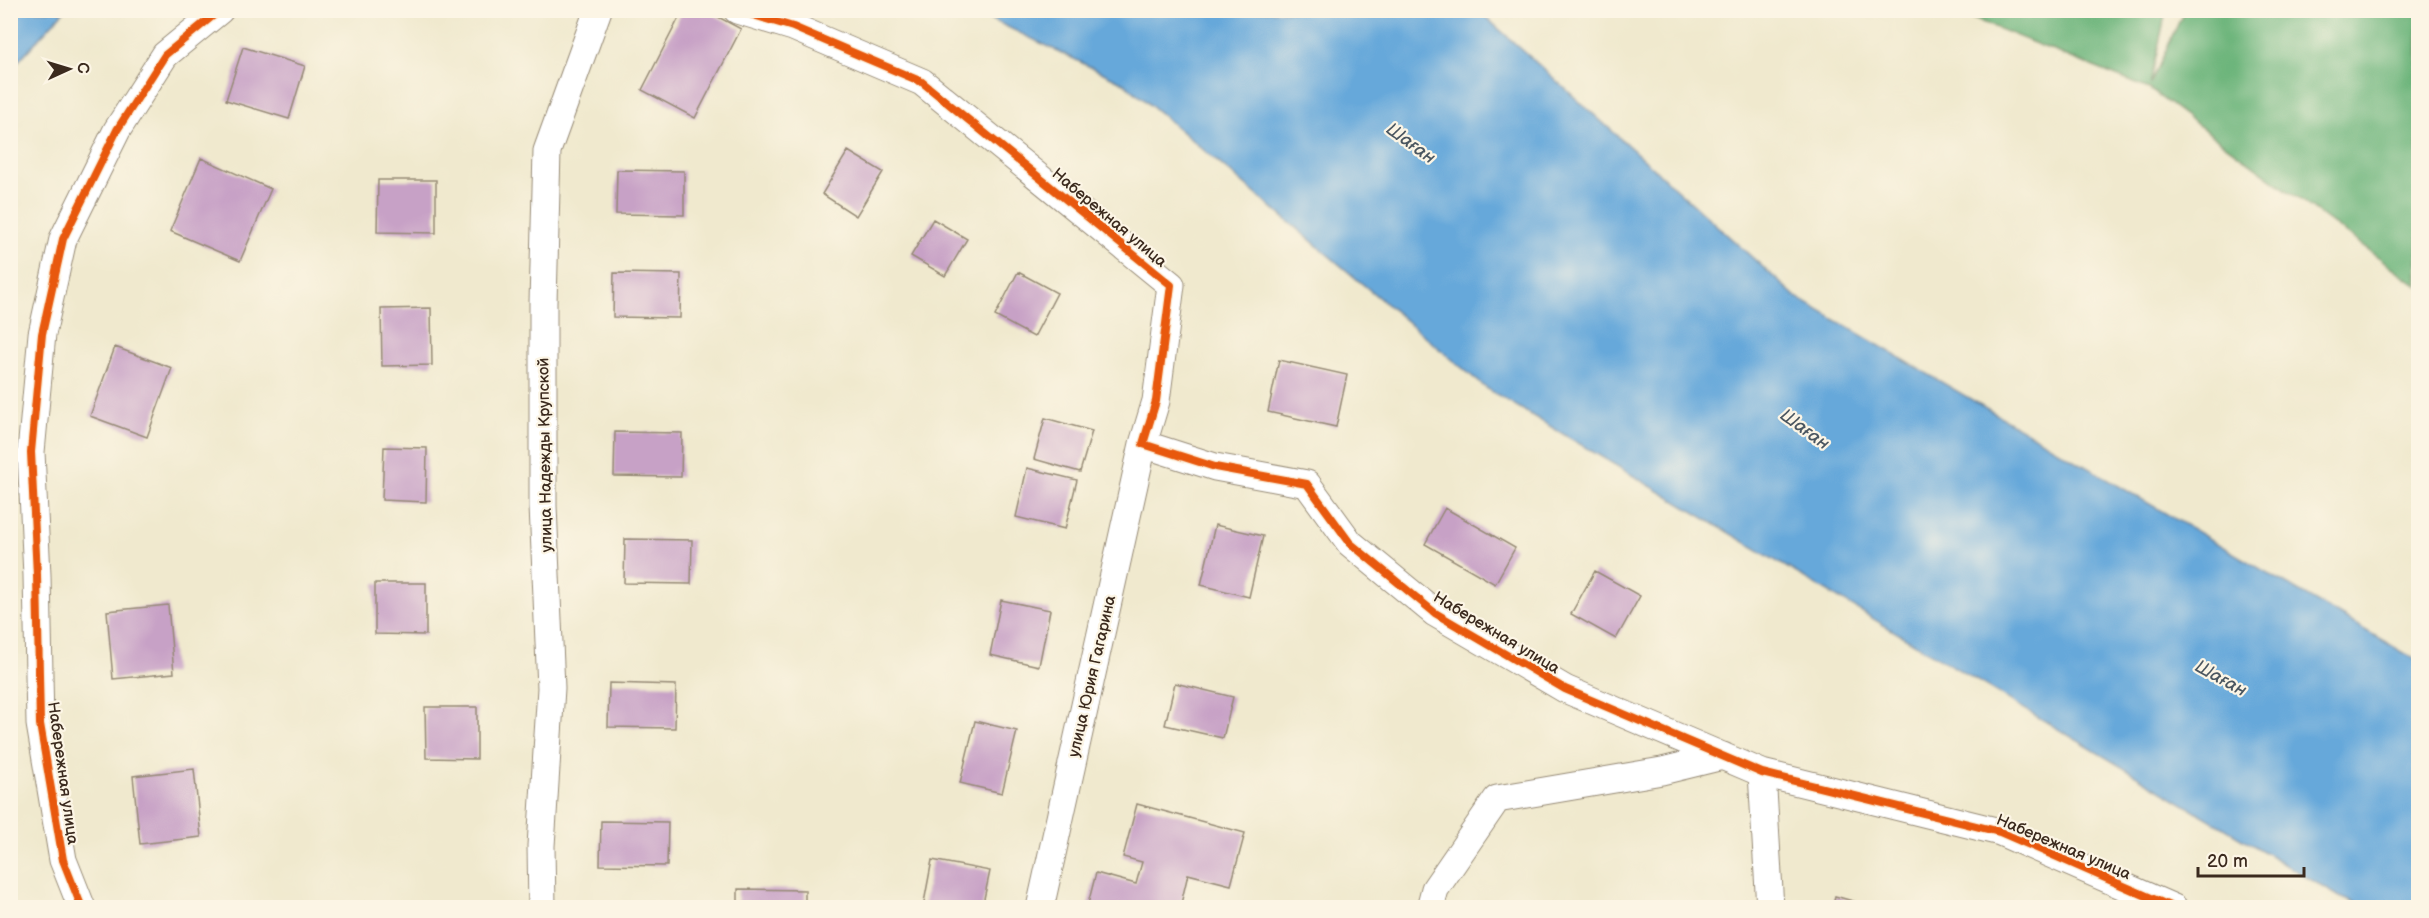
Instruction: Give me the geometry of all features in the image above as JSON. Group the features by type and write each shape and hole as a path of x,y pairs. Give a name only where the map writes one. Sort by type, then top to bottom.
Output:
{"street":[{"name":"Набережная улица","path":"82,908 63,860 40,724 37,575 31,452 42,334 63,239 117,130 165,55 220,10"},
{"name":"улица Надежды Крупской","path":"542,908 541,846 551,688 543,506 543,303 547,151 597,10"},
{"name":"Набережная улица","path":"737,10 793,27 922,81 1171,285 1156,401 1143,444 1215,467 1307,484 1350,543 1435,613 1565,689 1762,773 2000,832 2114,895 2174,908"},
{"name":"улица Юрия Гагарина","path":"1040,908 1143,444"},
{"path":"1431,908 1435,889 1497,799 1662,771 1723,756"},
{"path":"1762,773 1770,908"}],"green space":[{"path":"1954,11 2166,11 2150,85 2184,11 2418,11 2418,286 2149,89"}],"water":[{"path":"10,11 64,11 11,69"},
{"name":"Шаған","path":"974,11 1479,11 1796,297 2418,661 2418,907 2365,907 2340,897 1486,388 1124,83"}],"building":[{"path":"683,10 705,10 741,29 695,118 642,90"},
{"path":"243,47 305,66 289,119 226,100"},
{"path":"848,151 883,172 856,216 822,194"},
{"path":"201,158 271,189 240,261 170,231"},
{"path":"617,170 684,171 684,215 616,214"},
{"path":"378,180 436,180 436,233 377,232"},
{"path":"933,219 967,239 945,276 911,256"},
{"path":"1018,272 1057,293 1034,337 995,316"},
{"path":"614,273 681,274 680,318 613,317"},
{"path":"431,308 432,365 382,366 381,309"},
{"path":"115,347 172,368 147,437 90,416"},
{"path":"1279,360 1347,375 1336,427 1268,412"},
{"path":"1045,418 1092,431 1080,472 1034,459"},
{"path":"615,432 682,433 681,477 614,476"},
{"path":"384,447 427,448 426,502 382,500"},
{"path":"1027,468 1077,480 1065,529 1016,517"},
{"path":"1445,508 1515,548 1495,584 1425,544"},
{"path":"1215,525 1263,536 1249,597 1201,585"},
{"path":"625,539 692,540 691,584 624,583"},
{"path":"1595,571 1640,596 1616,639 1571,614"},
{"path":"375,583 426,583 426,635 375,634"},
{"path":"1001,600 1050,610 1039,666 990,655"},
{"path":"168,605 174,673 113,679 107,611"},
{"path":"609,683 676,685 675,728 608,727"},
{"path":"1175,683 1233,697 1223,738 1165,725"},
{"path":"425,707 477,707 477,759 426,758"},
{"path":"975,721 1017,731 1002,793 960,783"},
{"path":"194,769 201,837 140,844 133,776"},
{"path":"1137,804 1245,833 1231,885 1188,874 1180,908 1087,908 1096,873 1136,884 1142,862 1123,857"},
{"path":"601,821 668,822 667,866 600,865"},
{"path":"932,860 990,871 982,908 923,908"},
{"path":"738,889 805,890 805,908 738,908"},
{"path":"1835,896 1874,907 1874,908 1832,908"}],"cycle path":[{"path":"82,908 63,860 40,724 37,575 31,452 42,334 63,239 117,130 165,55 220,10"},
{"path":"737,10 793,27 922,82 1171,285 1156,401 1143,444 1215,467 1307,484 1350,543 1435,613 1565,689 1762,773 2000,832 2174,908"}]}
